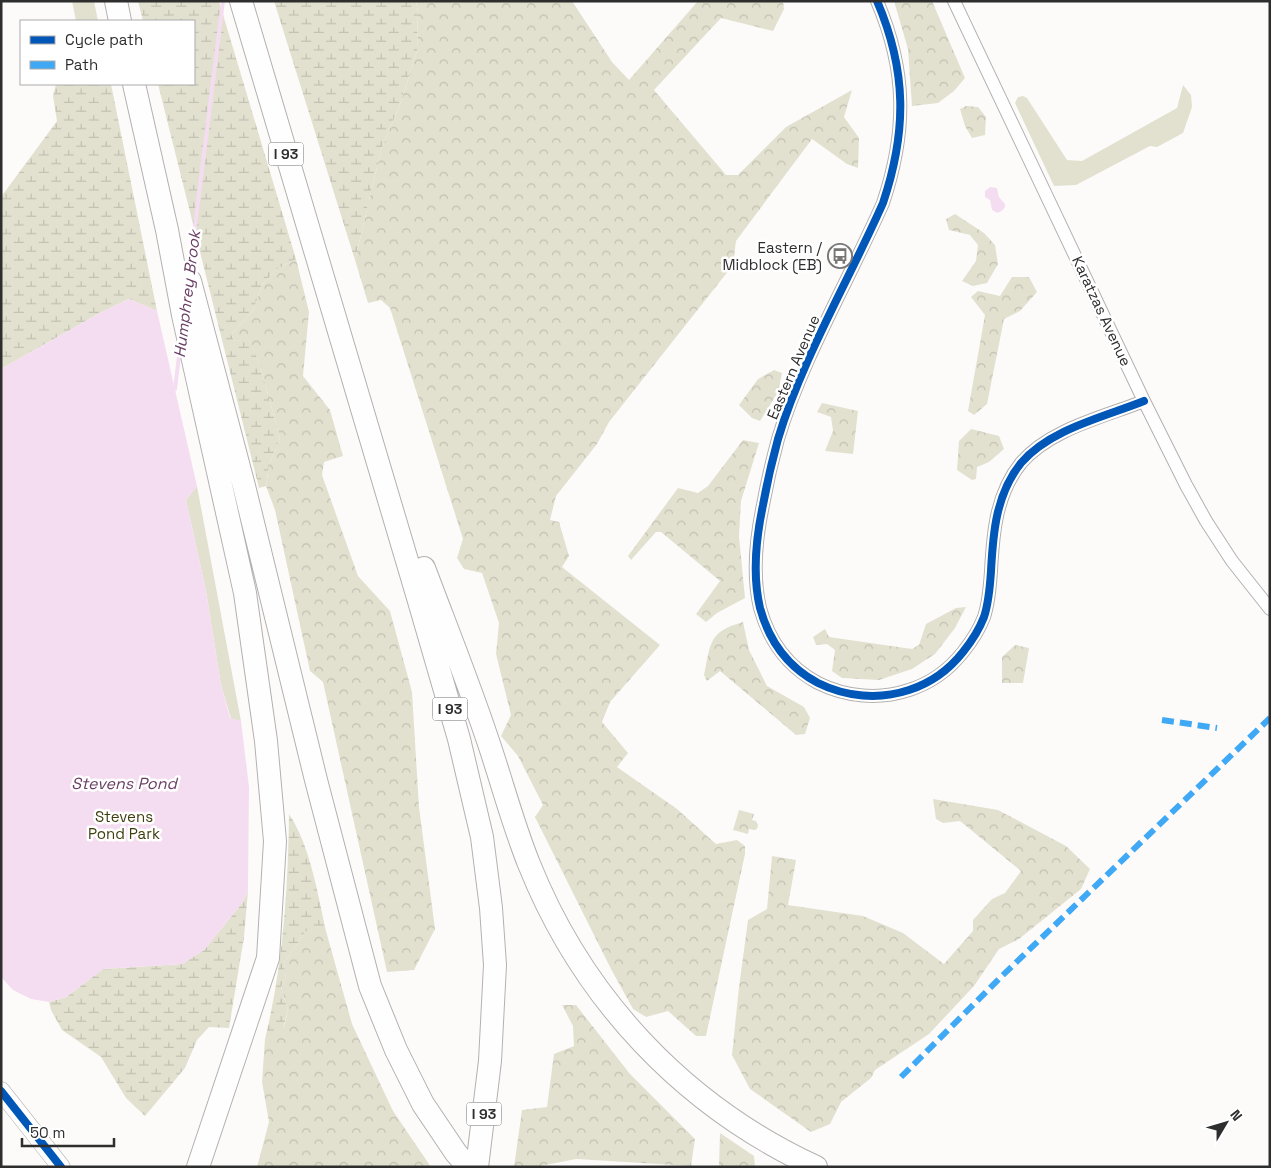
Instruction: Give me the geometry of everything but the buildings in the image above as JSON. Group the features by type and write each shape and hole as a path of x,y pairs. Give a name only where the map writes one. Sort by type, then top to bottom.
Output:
{"highway":[{"path":"116,1 120,20"},
{"name":"I 93","path":"241,1 456,730 482,837 491,908 495,966 490,1061 477,1167"},
{"path":"134,85 244,593 266,741 275,841 268,958 198,1167"},
{"path":"167,230 189,276 370,986 396,1050 423,1104 468,1167"},
{"path":"350,367 486,735 528,864 566,941 598,990 635,1035 676,1076 720,1113 770,1144 816,1167"}],"street":[{"name":"Eastern Avenue","path":"877,1 888,32 898,73 902,115 899,143 883,203 793,399 778,440 767,484 755,557 756,579 763,620 777,648 791,663 810,678 838,691 861,696 889,696 930,682 942,674 970,643 983,619 989,593 996,519 1005,490 1020,465 1040,445 1061,433 1144,401"},
{"name":"Karatzas Avenue","path":"954,1 1144,401 1186,485 1206,521 1232,561 1270,609"},
{"path":"4,1099 61,1167"}],"green space":[{"path":"72,1 94,1 98,20 76,20"},
{"path":"138,1 219,1 296,259 277,269 262,285 253,311 231,334 234,341 250,339 261,369 280,438 269,465 266,486 259,488 158,85 195,85 195,20 143,20"},
{"path":"274,1 416,1 418,12 417,51 400,104 381,150 355,260"},
{"path":"416,1 572,1 612,62 629,80 698,1 783,1 784,9 773,31 721,18 654,90 726,175 738,175 786,127 852,90 844,117 859,138 858,168 847,164 812,139 736,241 733,265 609,422 597,444 556,496 550,520 559,522 569,556 562,567 660,645 610,702 602,722 628,753 617,767 677,809 716,844 737,840 745,846 745,854 706,1036 696,1036 668,1011 646,1017 633,1009 535,817 543,805 518,756 501,736 511,715 496,654 499,623 482,573 464,569 457,558 463,539 390,308 381,300 368,303 355,260 381,150 400,104 417,51 418,12"},
{"path":"894,1 932,1 965,78 954,91 938,103 912,106 908,49"},
{"path":"56,85 111,85 157,311 129,299 100,313 1,369 1,197 57,121 53,96"},
{"path":"1183,85 1191,95 1192,107 1183,133 1157,147 1150,146 1076,185 1054,186 1015,103 1018,97 1023,96 1027,98 1067,160 1082,161 1177,108"},
{"path":"966,106 978,107 986,117 985,135 972,138 965,126 960,109"},
{"path":"955,214 984,233 995,245 998,264 987,283 973,286 962,281 976,261 978,245 970,235 949,230 946,219"},
{"path":"296,259 309,312 303,376 330,410 343,456 324,462 322,475 358,576 390,611 412,692 419,807 435,929 414,970 387,972 323,682 310,671 275,510 266,486 269,465 280,438 261,369 250,340 234,341 231,334 253,311 262,285 277,269"},
{"path":"1012,277 1029,277 1037,292 1020,311 1004,319 987,404 974,415 968,411 985,315 971,297 978,291 1000,296"},
{"path":"774,370 782,373 778,392 760,421 752,418 739,405 758,379"},
{"path":"822,403 858,411 853,454 825,451 833,431 831,417 817,412"},
{"path":"971,429 999,436 1004,449 989,462 977,467 976,479 972,480 957,470 959,441"},
{"path":"743,440 759,443 741,501 739,536 745,598 717,613 706,622 696,614 720,581 661,532 656,532 631,560 628,556 678,488 698,493 708,486"},
{"path":"197,486 241,721 231,719 221,685 206,591 186,500"},
{"path":"966,607 955,628 935,654 912,669 879,680 842,678 832,671 835,650 827,644 816,645 813,637 825,629 829,637 912,649 919,645 926,624 956,608"},
{"path":"743,622 749,650 767,686 804,707 810,718 805,734 796,735 720,671 707,681 704,675 713,640 723,630"},
{"path":"1015,645 1029,648 1023,683 1002,683 1002,657"},
{"path":"933,799 998,810 1066,846 1090,869 1081,889 1019,939 999,949 974,986 929,1034 875,1070 871,1078 841,1102 830,1124 811,1132 750,1089 732,1055 748,920 767,909 772,856 796,860 788,905 863,916 903,933 944,964 973,931 973,920 992,899 1005,893 1021,871 960,821 943,823 936,819"},
{"path":"739,810 754,814 752,820 756,821 757,829 749,829 748,834 733,830"},
{"path":"289,814 303,840 308,855 326,931 306,931 284,963 286,979 281,987 288,1010 283,1029 265,1039 276,983 283,927"},
{"path":"248,891 244,937 229,1028 209,1027 197,1040 185,1068 145,1116 126,1098 101,1057 62,1030 51,1010 49,1002 66,997 103,969 182,964 204,950 242,903"},
{"path":"306,931 326,931 352,1024 393,1111 431,1167 257,1167 269,1122 262,1082 265,1039 284,1027 288,1010 281,987 286,979 284,963"},
{"path":"562,1005 576,1005 630,1074 695,1139 691,1166 576,1159 535,1167 514,1167 522,1110 547,1107 554,1054 574,1046 573,1026"},
{"path":"720,1133 754,1156 755,1167 719,1167"}],"water":[{"path":"990,187 997,188 999,197 1005,204 1004,209 997,213 992,210 990,200 985,197 985,191"},
{"name":"Stevens Pond","path":"129,299 157,311 197,486 186,500 206,591 221,685 230,718 241,721 249,787 248,891 242,903 204,950 182,964 103,969 66,997 49,1002 31,999 13,990 1,977 1,369 100,313"}],"waterway":[{"name":"Humphrey Brook","path":"189,274 223,1"},
{"name":"Humphrey Brook","path":"172,391 175,389 180,348"}],"marked path":[{"path":"901,1077 1003,975 1270,718"},
{"path":"1162,720 1217,728"}],"cycle path":[{"path":"877,1 894,52 898,77 900,126 896,151 883,203 813,349 788,409 778,439 758,530 756,556 756,582 760,608 774,642 789,661 807,677 829,688 851,694 874,696 898,693 917,687 939,676 966,648 984,617 989,594 997,514 1006,488 1021,463 1033,451 1062,433 1078,425 1144,401"},
{"path":"1,1091 61,1167"}],"place":[{"name":"Eastern / Midblock (EB)","path":"840,256"}],"park label":[{"name":"Stevens Pond Park","path":"124,824"}]}
